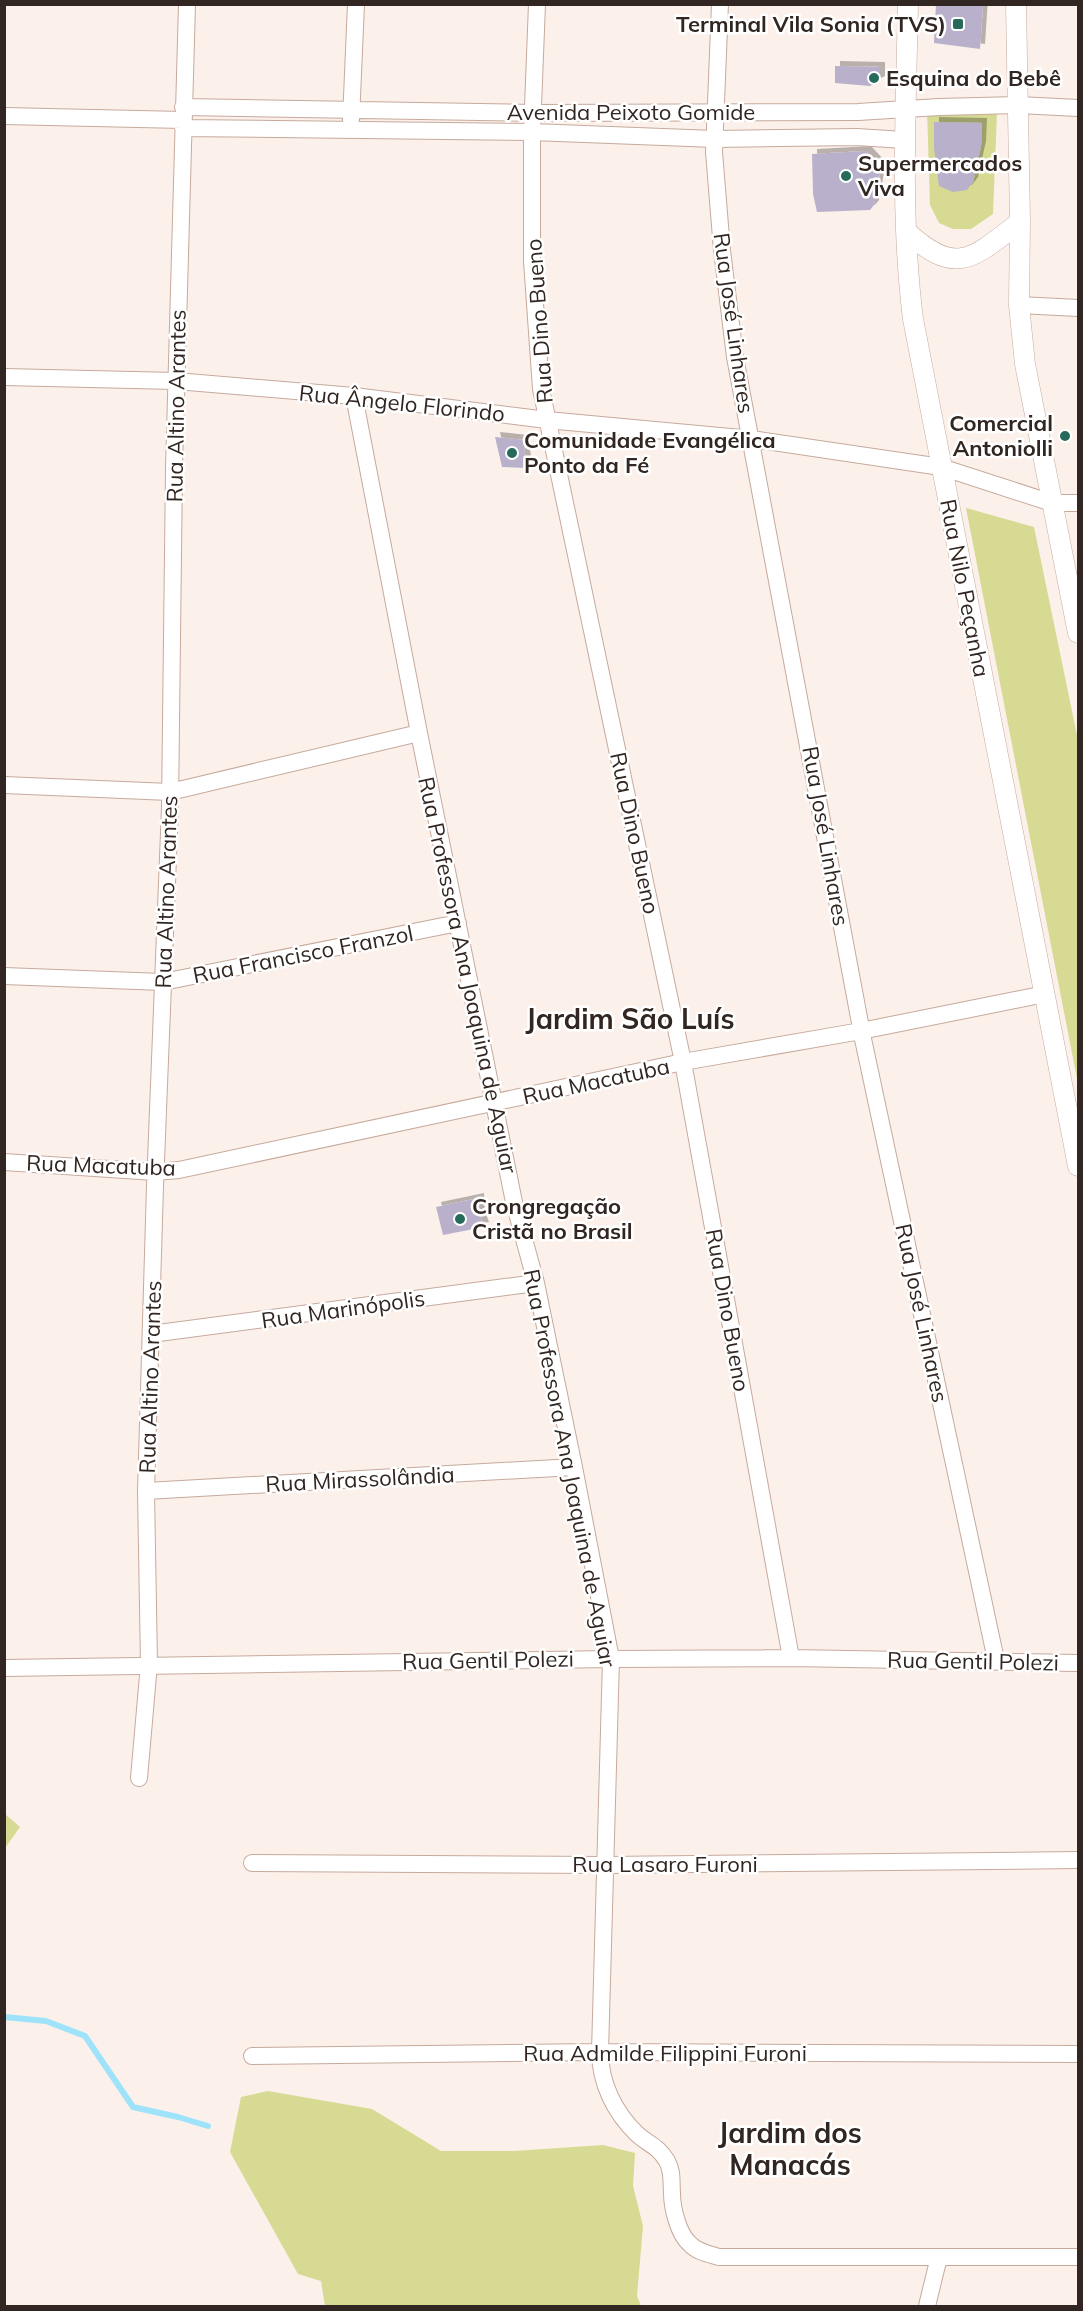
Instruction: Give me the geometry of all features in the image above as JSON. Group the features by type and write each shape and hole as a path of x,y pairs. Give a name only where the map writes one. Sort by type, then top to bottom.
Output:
{"street":[{"name":"Rua Altino Arantes","path":"139,1778 149,1664 147,1491 155,1172 170,792 176,381 187,4"},
{"path":"352,129 350,110 356,4"},
{"name":"Rua Dino Bueno","path":"537,4 532,132 532,261 541,389 683,1062 791,1658"},
{"name":"Rua José Linhares","path":"720,4 715,139 722,250 734,345 861,1030 996,1660"},
{"name":"Rua Nilo Peçanha","path":"908,4 904,140 907,271 913,319 1078,1166"},
{"path":"1016,4 1020,222 1019,305 1025,363 1052,503 1075,603 1078,633"},
{"name":"Avenida Peixoto Gomide","path":"183,118 350,110 533,113 906,111 939,107 1018,105 1078,108"},
{"name":"Avenida Peixoto Gomide","path":"4,116 183,118 352,129 532,132 715,139 857,137 904,140"},
{"path":"907,232 926,250 946,258 960,258 976,254 1020,222"},
{"path":"1019,305 1078,308"},
{"name":"Rua Ângelo Florindo","path":"4,377 176,381 354,396 547,420 752,439 941,466 1052,503 1078,503"},
{"name":"Rua Professora Ana Joaquina de Aguiar","path":"354,396 419,733 514,1202 536,1283 611,1659 600,2070 620,2117 639,2136 655,2145 668,2163 674,2203 682,2232 689,2244 699,2251 719,2257 1078,2257"},
{"path":"4,784 170,792 419,733"},
{"name":"Rua Francisco Franzol","path":"4,976 163,982 458,923"},
{"name":"Rua Macatuba","path":"4,1162 155,1172 179,1170 683,1062 1045,994"},
{"name":"Rua Marinópolis","path":"151,1334 536,1283"},
{"name":"Rua Mirassolândia","path":"147,1491 574,1467"},
{"name":"Rua Gentil Polezi","path":"4,1668 149,1664 791,1658 1078,1663"},
{"name":"Rua Lasaro Furoni","path":"252,1863 606,1864 1078,1860"},
{"name":"Rua Admilde Filippini Furoni","path":"252,2056 600,2052 1078,2054"},
{"path":"927,2307 939,2257"}],"green space":[{"path":"927,109 997,112 993,214 971,229 953,229 939,223 930,205"},
{"path":"966,508 1034,527 1078,740 1078,1084"},
{"path":"5,1814 20,1827 5,1848"},
{"path":"268,2091 372,2109 441,2151 514,2151 603,2145 635,2153 633,2186 643,2226 637,2296 641,2306 325,2306 321,2281 298,2274 230,2152 241,2097"}],"building":[{"name":"Terminal Vila Sonia (TVS)","path":"936,4 983,4 980,49 934,43"},
{"path":"835,66 880,67 880,81 870,86 835,83"},
{"path":"934,122 982,123 981,146 973,182 967,190 953,192 939,186 934,148"},
{"name":"Supermercados Viva","path":"866,151 881,167 874,205 870,210 817,212 813,194 812,154"},
{"name":"Comunidade Evangélica Ponto da Fé","path":"495,437 523,440 527,468 502,467"},
{"name":"Crongregação Cristã no Brasil","path":"479,1198 480,1216 484,1227 443,1235 436,1207"}],"waterway":[{"path":"4,2017 46,2021 85,2036 133,2107 208,2126"}],"place":[{"name":"Terminal Vila Sonia (TVS)","path":"958,24"},
{"name":"Esquina do Bebê","path":"874,78"},
{"name":"Supermercados Viva","path":"846,176"},
{"name":"Comercial Antoniolli","path":"1065,436"},
{"name":"Comunidade Evangélica Ponto da Fé","path":"512,453"},
{"name":"Crongregação Cristã no Brasil","path":"460,1219"}],"district":[{"name":"Jardim São Luís","path":"630,1018"},
{"name":"Jardim dos Manacás","path":"790,2148"}]}
